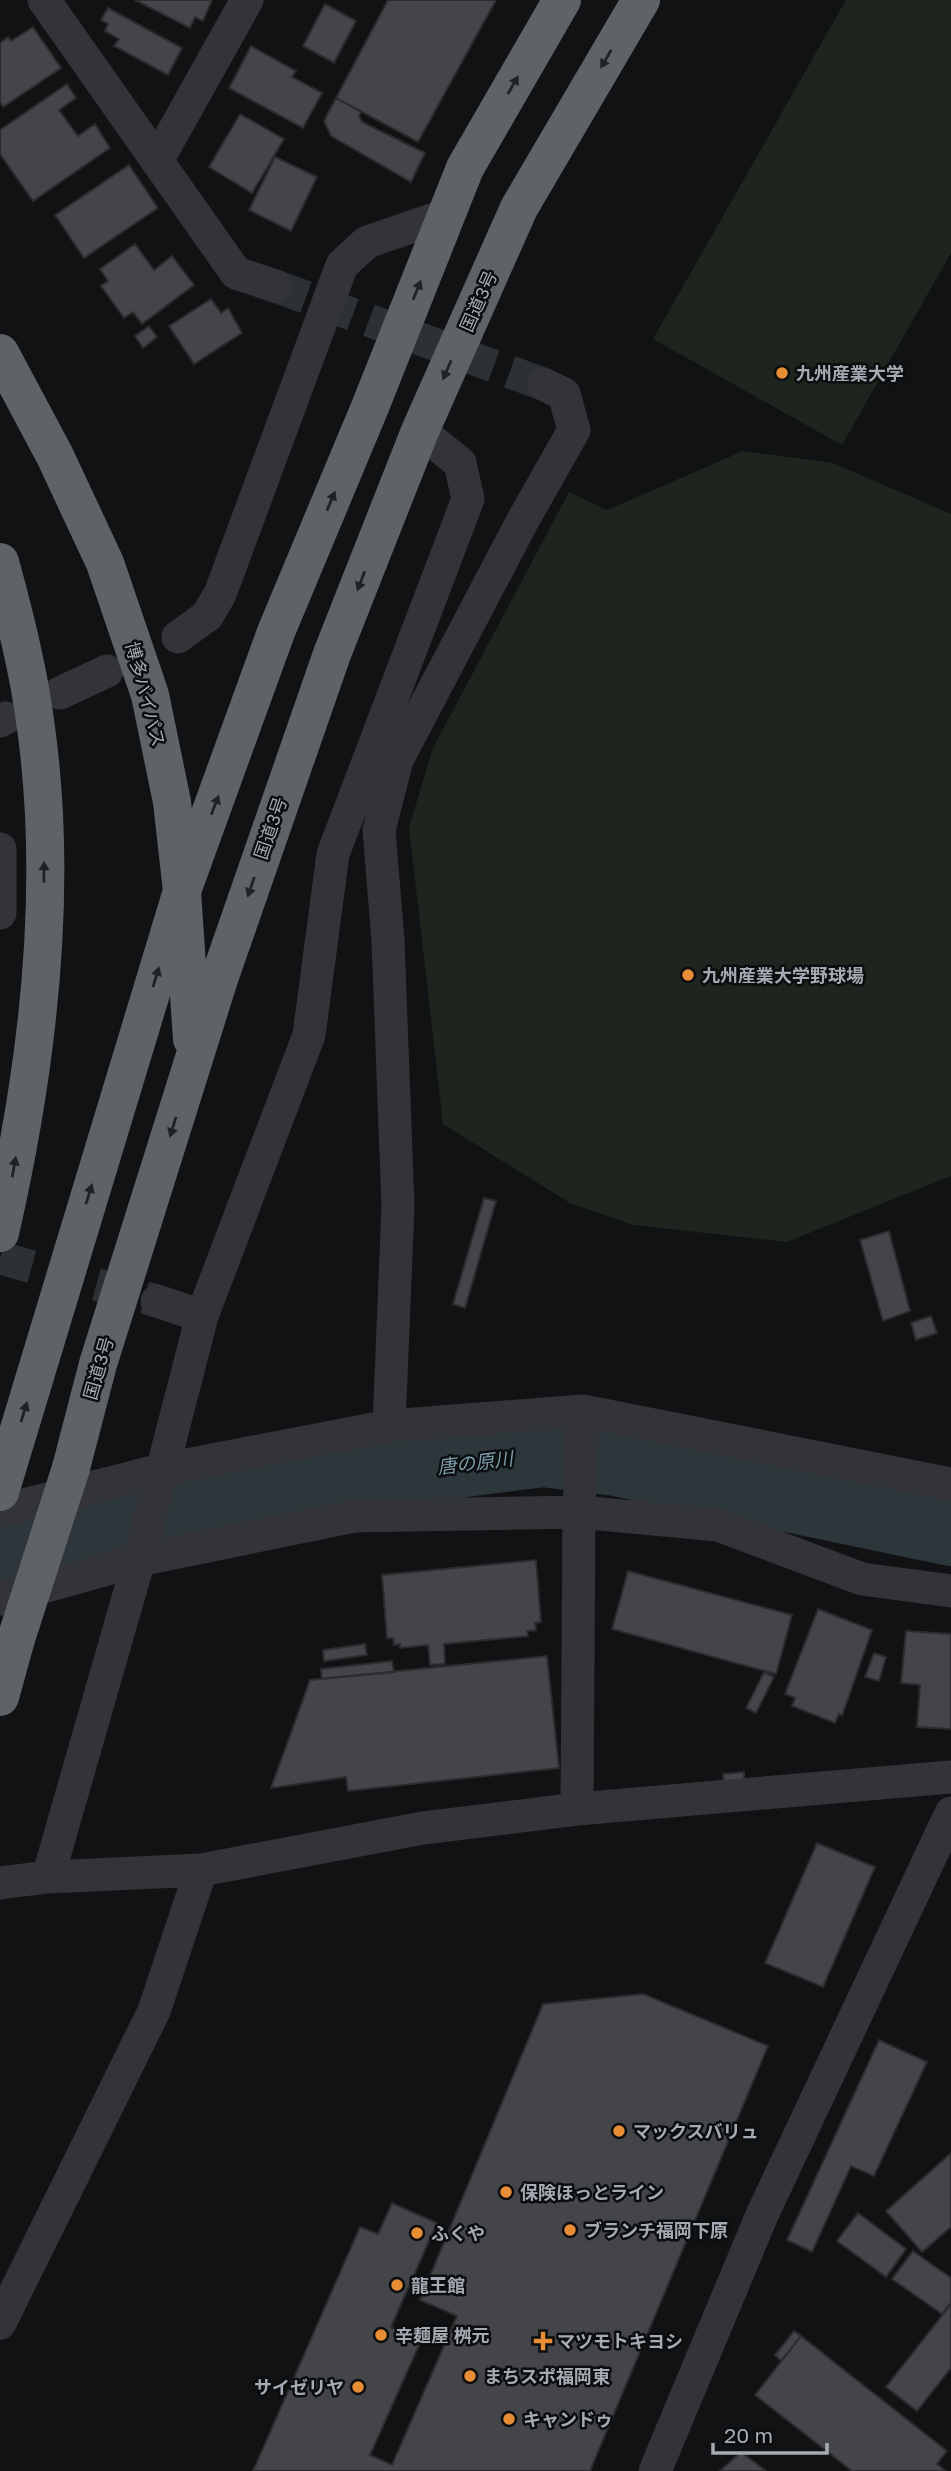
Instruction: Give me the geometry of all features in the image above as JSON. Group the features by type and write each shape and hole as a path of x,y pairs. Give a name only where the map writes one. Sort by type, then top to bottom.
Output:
{"highway":[{"path":"1,1493 182,891 276,632 370,407 465,168 562,0"},
{"name":"国道3号","path":"0,1697 71,1468 98,1364 193,1062 314,705 420,431 519,208 641,0"},
{"path":"0,321 70,450 118,565 150,695"},
{"name":"博多バイパス","path":"0,353 55,456 105,563 150,695 172,802 182,891 193,1062"},
{"path":"0,562 18,625 14,723"},
{"path":"0,609 14,723 44,834 43,940 32,1062 12,1181 0,1233"}],"street":[{"path":"44,0 236,273 275,286"},
{"path":"157,161 247,0"},
{"path":"178,637 207,616 220,594 342,265 367,242 446,215"},
{"path":"389,1426 398,1206 388,940 379,830 397,760 522,522 574,430 564,394 543,384"},
{"path":"48,1877 139,1560 202,1316 309,1035 333,854 468,499 460,463 420,431"},
{"path":"60,693 107,671"},
{"path":"0,849 0,913"},
{"path":"156,1301 202,1316"},
{"path":"577,1809 579,1512 583,1411"},
{"path":"1,1493 161,1470 389,1426 583,1411 951,1484"},
{"path":"0,1599 139,1560 354,1516 579,1512 718,1525 862,1579 951,1591"},
{"path":"0,1883 48,1877 201,1870 423,1828 577,1809 951,1777"},
{"path":"655,2471 762,2215 951,1813"},
{"path":"0,2323 154,2011 201,1870"}],"shaded area":[{"path":"846,0 951,0 951,253 842,445 653,339"},
{"name":"九州産業大学野球場","path":"743,451 833,463 951,514 951,1176 787,1242 633,1225 570,1203 443,1124 409,827 433,748 569,492 607,510"}],"building":[{"path":"135,0 212,0 203,21 195,17 190,28"},
{"path":"388,0 496,0 418,142 336,98"},
{"path":"325,4 356,21 334,63 303,46"},
{"path":"108,8 182,48 168,75 114,46 119,39 105,31 108,24 101,20"},
{"path":"33,27 61,68 3,107 0,102 0,43 8,37 11,41"},
{"path":"251,46 296,71 292,77 322,93 303,128 229,88"},
{"path":"67,84 76,98 59,110 78,136 95,124 110,148 33,201 0,154 0,130"},
{"path":"336,98 361,112 359,115 362,122 425,153 411,182 331,136 324,121"},
{"path":"240,114 284,139 252,193 209,167"},
{"path":"275,157 317,177 291,231 249,210"},
{"path":"129,165 158,208 84,258 55,215"},
{"path":"135,244 154,270 172,256 194,285 142,324 133,312 124,318 101,286 108,281 100,269"},
{"path":"211,299 221,313 228,308 242,333 194,364 169,326"},
{"path":"149,326 157,337 143,348 135,336"},
{"path":"484,1198 496,1201 465,1308 453,1304"},
{"path":"889,1231 910,1311 883,1321 860,1240"},
{"path":"931,1316 937,1333 916,1340 911,1323"},
{"path":"536,1560 541,1622 535,1623 536,1630 527,1631 528,1636 444,1644 445,1664 430,1665 428,1645 400,1648 400,1644 394,1645 393,1638 387,1638 382,1575"},
{"path":"628,1571 792,1615 776,1674 612,1629"},
{"path":"818,1609 872,1630 842,1716 839,1714 835,1723 792,1706 795,1698 785,1694"},
{"path":"906,1631 951,1634 951,1729 917,1727 920,1685 901,1683"},
{"path":"365,1644 367,1655 324,1661 323,1650"},
{"path":"874,1653 886,1657 879,1681 865,1677"},
{"path":"547,1656 559,1768 348,1791 346,1777 271,1788 310,1680"},
{"path":"392,1661 394,1672 322,1679 321,1669"},
{"path":"764,1672 774,1677 756,1713 746,1708"},
{"path":"744,1772 744,1781 724,1783 723,1774"},
{"path":"817,1843 875,1867 823,1987 765,1963"},
{"name":"ブランチ福岡下原","path":"643,1994 768,2046 590,2471 253,2471 360,2227 378,2234 392,2203 437,2223 391,2327 421,2341 370,2455 392,2465 457,2316 420,2300 543,2004"},
{"path":"879,2040 927,2062 874,2176 851,2166 812,2252 787,2240"},
{"path":"951,2153 951,2227 922,2252 886,2211"},
{"path":"858,2213 906,2249 886,2277 837,2241"},
{"path":"913,2251 951,2278 951,2302 942,2314 892,2279"},
{"path":"951,2304 951,2368 917,2411 886,2387"},
{"path":"794,2331 801,2336 781,2361 775,2355"},
{"path":"801,2336 947,2451 937,2464 946,2471 852,2471 755,2395"},
{"path":"741,2452 766,2471 720,2471"}],"waterway":[{"name":"唐の原川","path":"0,1554 245,1491 543,1453 616,1462 951,1532"}],"tunnel":[{"path":"275,286 543,384"},
{"path":"0,1258 157,1301"}],"place":[{"name":"九州産業大学","path":"782,373"},
{"name":"九州産業大学野球場","path":"688,975"},
{"name":"マックスバリュ","path":"619,2131"},
{"name":"保険ほっとライン","path":"506,2192"},
{"name":"ブランチ福岡下原","path":"570,2230"},
{"name":"ふくや","path":"417,2233"},
{"name":"龍王館","path":"397,2285"},
{"name":"辛麺屋 桝元","path":"381,2335"},
{"name":"マツモトキヨシ","path":"543,2341"},
{"name":"まちスポ福岡東","path":"470,2376"},
{"name":"サイゼリヤ","path":"358,2387"},
{"name":"キャンドゥ","path":"509,2419"}]}
